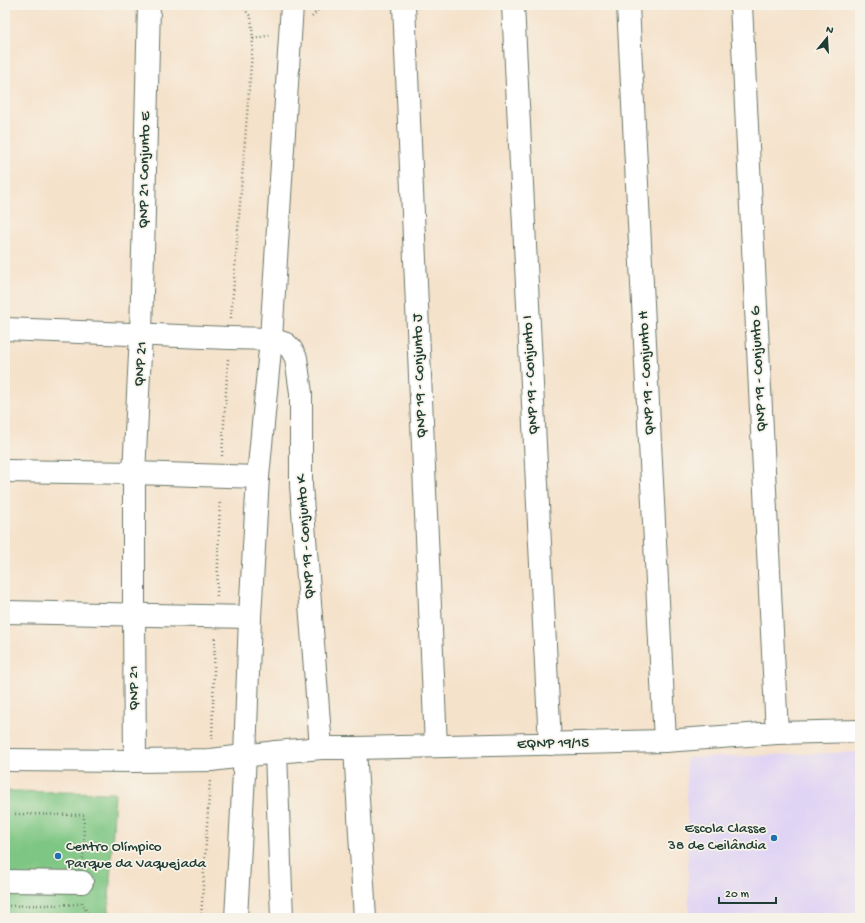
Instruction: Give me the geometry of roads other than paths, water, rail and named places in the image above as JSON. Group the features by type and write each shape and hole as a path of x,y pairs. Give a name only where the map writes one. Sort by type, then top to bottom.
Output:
{"street":[{"name":"QNP 21 Conjunto E","path":"141,334 149,5"},
{"path":"236,918 258,477 271,338 292,5"},
{"name":"QNP 19 - Conjunto J","path":"404,5 436,746"},
{"name":"QNP 19 - Conjunto I","path":"513,5 550,744"},
{"name":"QNP 19 - Conjunto H","path":"628,5 665,741"},
{"name":"QNP 19 - Conjunto G","path":"740,5 777,733"},
{"path":"5,328 141,334"},
{"name":"QNP 21","path":"134,762 134,474 141,334 229,338 271,338"},
{"name":"QNP 19 - Conjunto K","path":"271,338 286,344 296,358 301,393 301,485 321,748"},
{"path":"5,471 258,477"},
{"path":"5,612 250,617"},
{"name":"EQNP 19/15","path":"5,760 134,762 211,760 321,748 665,741 777,733 860,731"},
{"path":"355,748 365,918"},
{"path":"276,752 282,918"},
{"path":"5,881 82,882"}],"place":[{"name":"Escola Classe 38 de Ceilândia","path":"774,838"},
{"name":"Centro Olímpico Parque da Vaquejada","path":"58,856"}]}
